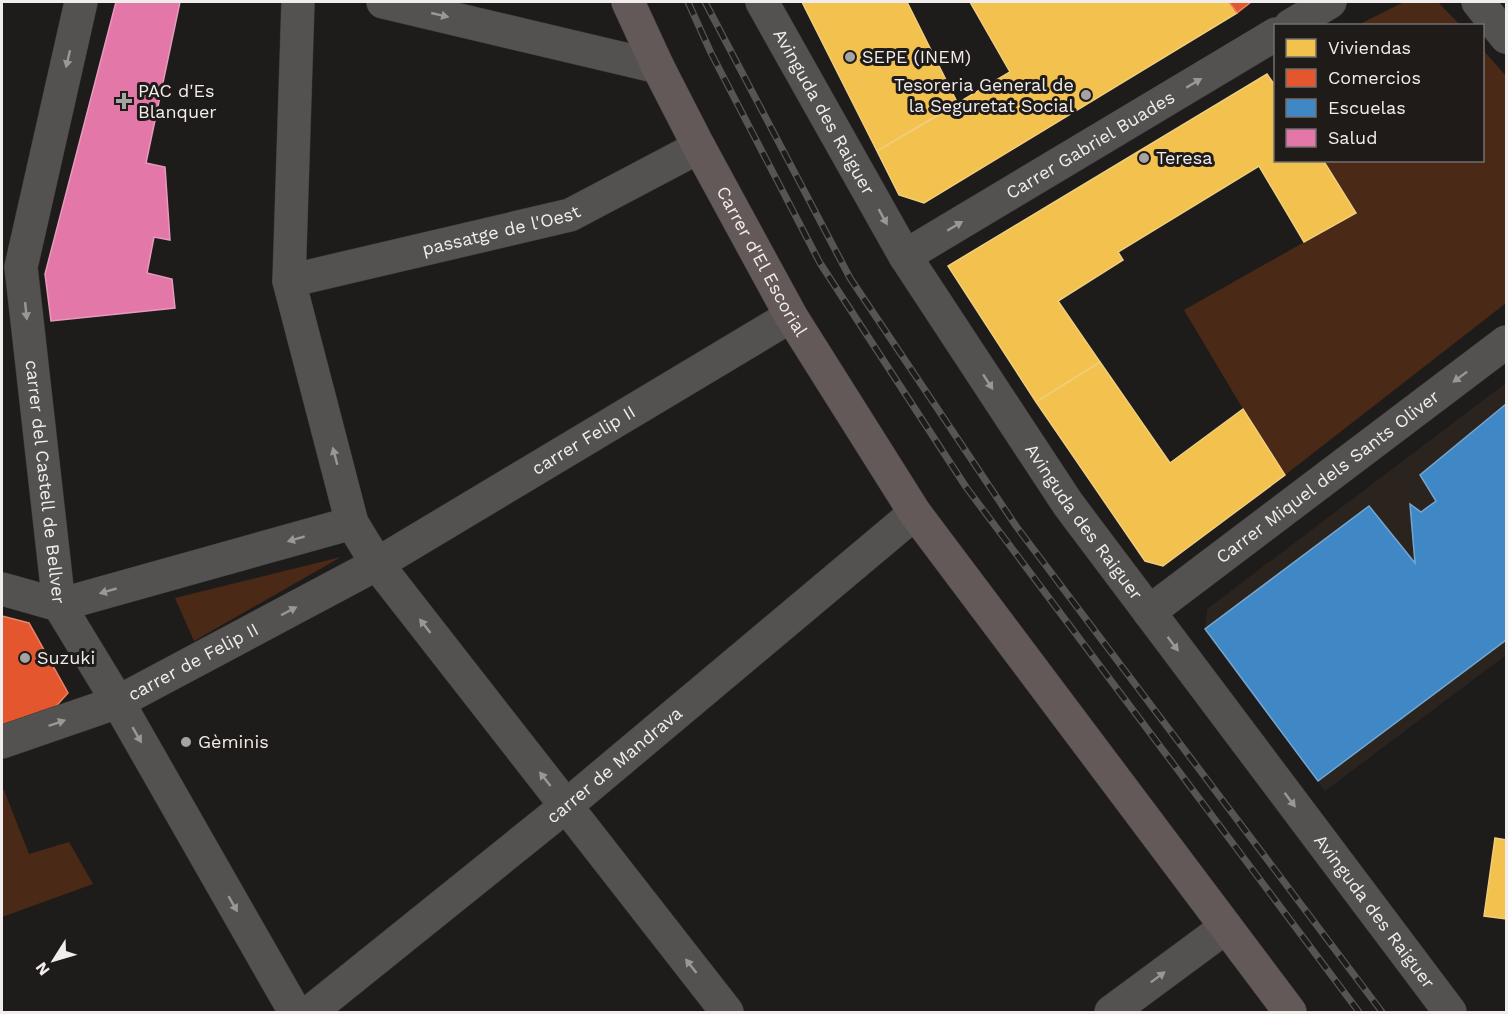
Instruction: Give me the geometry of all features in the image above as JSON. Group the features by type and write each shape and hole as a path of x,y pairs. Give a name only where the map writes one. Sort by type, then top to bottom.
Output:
{"main road":[{"name":"Carrer d'El Escorial","path":"628,2 699,147 791,316 915,513 1290,1012"}],"street":[{"name":"carrer del Castell de Bellver","path":"81,2 11,264 59,605 118,702 295,1012"},
{"path":"298,2 289,281 352,523 377,564 727,1012"},
{"path":"383,2 658,67"},
{"name":"Avinguda des Raiguer","path":"762,2 905,256 1068,504 1450,1012"},
{"path":"1293,24 1330,2"},
{"path":"1478,2 1506,37"},
{"name":"Carrer Gabriel Buades","path":"905,256 1274,35"},
{"name":"passatge de l'Oest","path":"289,281 570,215 699,147"},
{"name":"carrer Felip II","path":"377,564 791,316"},
{"name":"Carrer Miquel dels Sants Oliver","path":"1149,612 1506,342"},
{"name":"carrer de Mandrava","path":"310,1012 566,806 915,513"},
{"path":"2,589 59,605 352,523"},
{"name":"carrer de Felip II","path":"2,742 118,702 377,564"},
{"path":"1111,1012 1226,927"}],"shaded area":[{"path":"1404,2 1438,2 1459,24 1360,24"},
{"path":"1484,51 1506,76 1506,303 1285,475 1184,310 1356,213 1324,162 1484,162"},
{"path":"1506,383 1506,655 1325,791 1205,629 1207,609"},
{"path":"341,557 194,641 175,598"},
{"path":"2,790 4,790 29,854 69,842 93,884 2,917"}],"building: Viviendas":[{"path":"802,2 907,2 958,104 877,151"},
{"path":"970,2 1229,2 1237,13 924,203 899,195 877,151 1010,72"},
{"path":"1267,74 1274,84 1274,162 1324,162 1356,213 1304,242 1259,166 1118,252 1123,260 1058,301 1100,362 1036,402 948,266"},
{"path":"1100,362 1170,463 1243,409 1285,475 1163,566 1145,561 1036,402"},
{"path":"1495,838 1506,840 1506,919 1484,916"}],"building: Comercios":[{"path":"1229,2 1251,2 1237,13"},
{"name":"Suzuki","path":"2,616 29,623 68,693 49,714 2,725"}],"building: Escuelas":[{"path":"1506,404 1506,640 1318,781 1205,629 1369,506 1415,563 1410,504 1421,512 1436,501 1420,475"}],"building: Salud":[{"name":"PAC d'Es Blanquer","path":"116,2 180,2 146,163 165,167 170,240 154,237 147,273 172,279 175,308 51,321 45,274"}],"railway":[{"path":"688,2 711,53 820,263 966,487 1359,1012"},
{"path":"705,2 850,278 1016,526 1382,1012"}],"place":[{"name":"SEPE (INEM)","path":"850,57"},
{"name":"Tesoreria General de la Seguretat Social","path":"1086,95"},
{"name":"PAC d'Es Blanquer","path":"124,101"},
{"name":"Teresa","path":"1144,158"},
{"name":"Suzuki","path":"25,658"},
{"name":"Gèminis","path":"186,742"}]}
